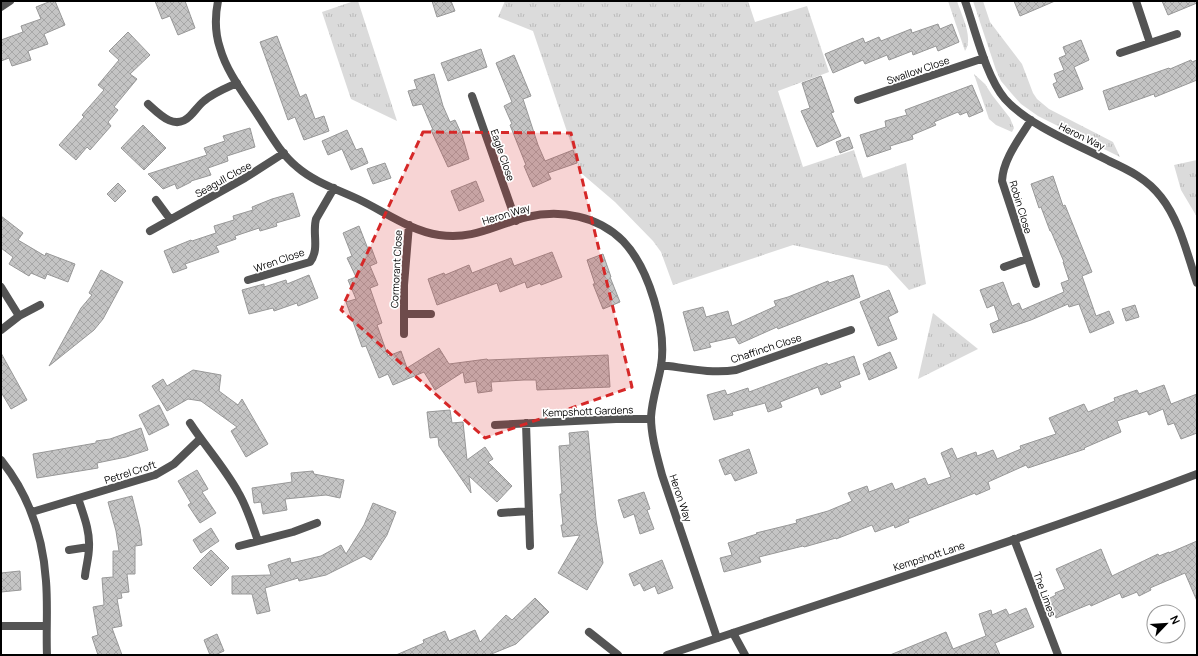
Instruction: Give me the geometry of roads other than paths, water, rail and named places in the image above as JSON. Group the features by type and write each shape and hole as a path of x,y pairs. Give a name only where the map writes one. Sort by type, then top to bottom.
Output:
{"street":[{"path":"1,7 10,1"},
{"name":"Heron Way","path":"218,1 216,26 219,46 226,64 284,153 304,173 409,225 430,233 460,236 477,234 516,221 544,214 570,214 587,218 607,228 624,242 638,260 647,282 654,302 661,333 661,365 651,419 662,475 717,638"},
{"name":"Heron Way","path":"964,1 993,80 1004,98 1012,107 1056,135 1130,171 1151,186 1161,196 1172,214 1197,283"},
{"path":"1136,1 1150,43"},
{"path":"1120,53 1177,34"},
{"name":"Swallow Close","path":"858,100 984,58"},
{"path":"148,104 165,118 177,123 189,117 205,100 237,83"},
{"name":"Eagle Close","path":"472,96 516,221"},
{"name":"Robin Close","path":"1031,120 1008,158 1002,181 1036,284"},
{"name":"Seagull Close","path":"150,230 245,178 284,153"},
{"name":"Wren Close","path":"248,280 310,262 316,248 314,224 334,188"},
{"path":"156,200 170,219"},
{"name":"Cormorant Close","path":"404,334 404,285 409,225"},
{"path":"1004,267 1027,259"},
{"path":"1,287 19,316"},
{"path":"1,330 19,316 40,305"},
{"name":"Cormorant Close","path":"404,314 431,314"},
{"name":"Chaffinch Close","path":"661,365 703,370 728,371 851,330"},
{"name":"Kempshott Gardens","path":"495,425 616,419 651,419"},
{"path":"190,423 200,439 224,469 238,491 247,509 258,541"},
{"path":"526,423 530,546"},
{"name":"Petrel Croft","path":"32,512 155,475 174,464 200,439"},
{"path":"1,460 18,483 32,512 41,546 47,599 47,655"},
{"name":"Kempshott Lane","path":"667,655 1147,493 1197,474"},
{"path":"78,498 87,526 89,547 84,576"},
{"path":"501,513 529,511"},
{"path":"239,546 293,532 317,523"},
{"name":"The Limes","path":"1014,538 1058,655"},
{"path":"69,550 89,547"},
{"path":"1,626 46,626"},
{"path":"589,632 618,655"},
{"path":"733,633 744,655"}]}
